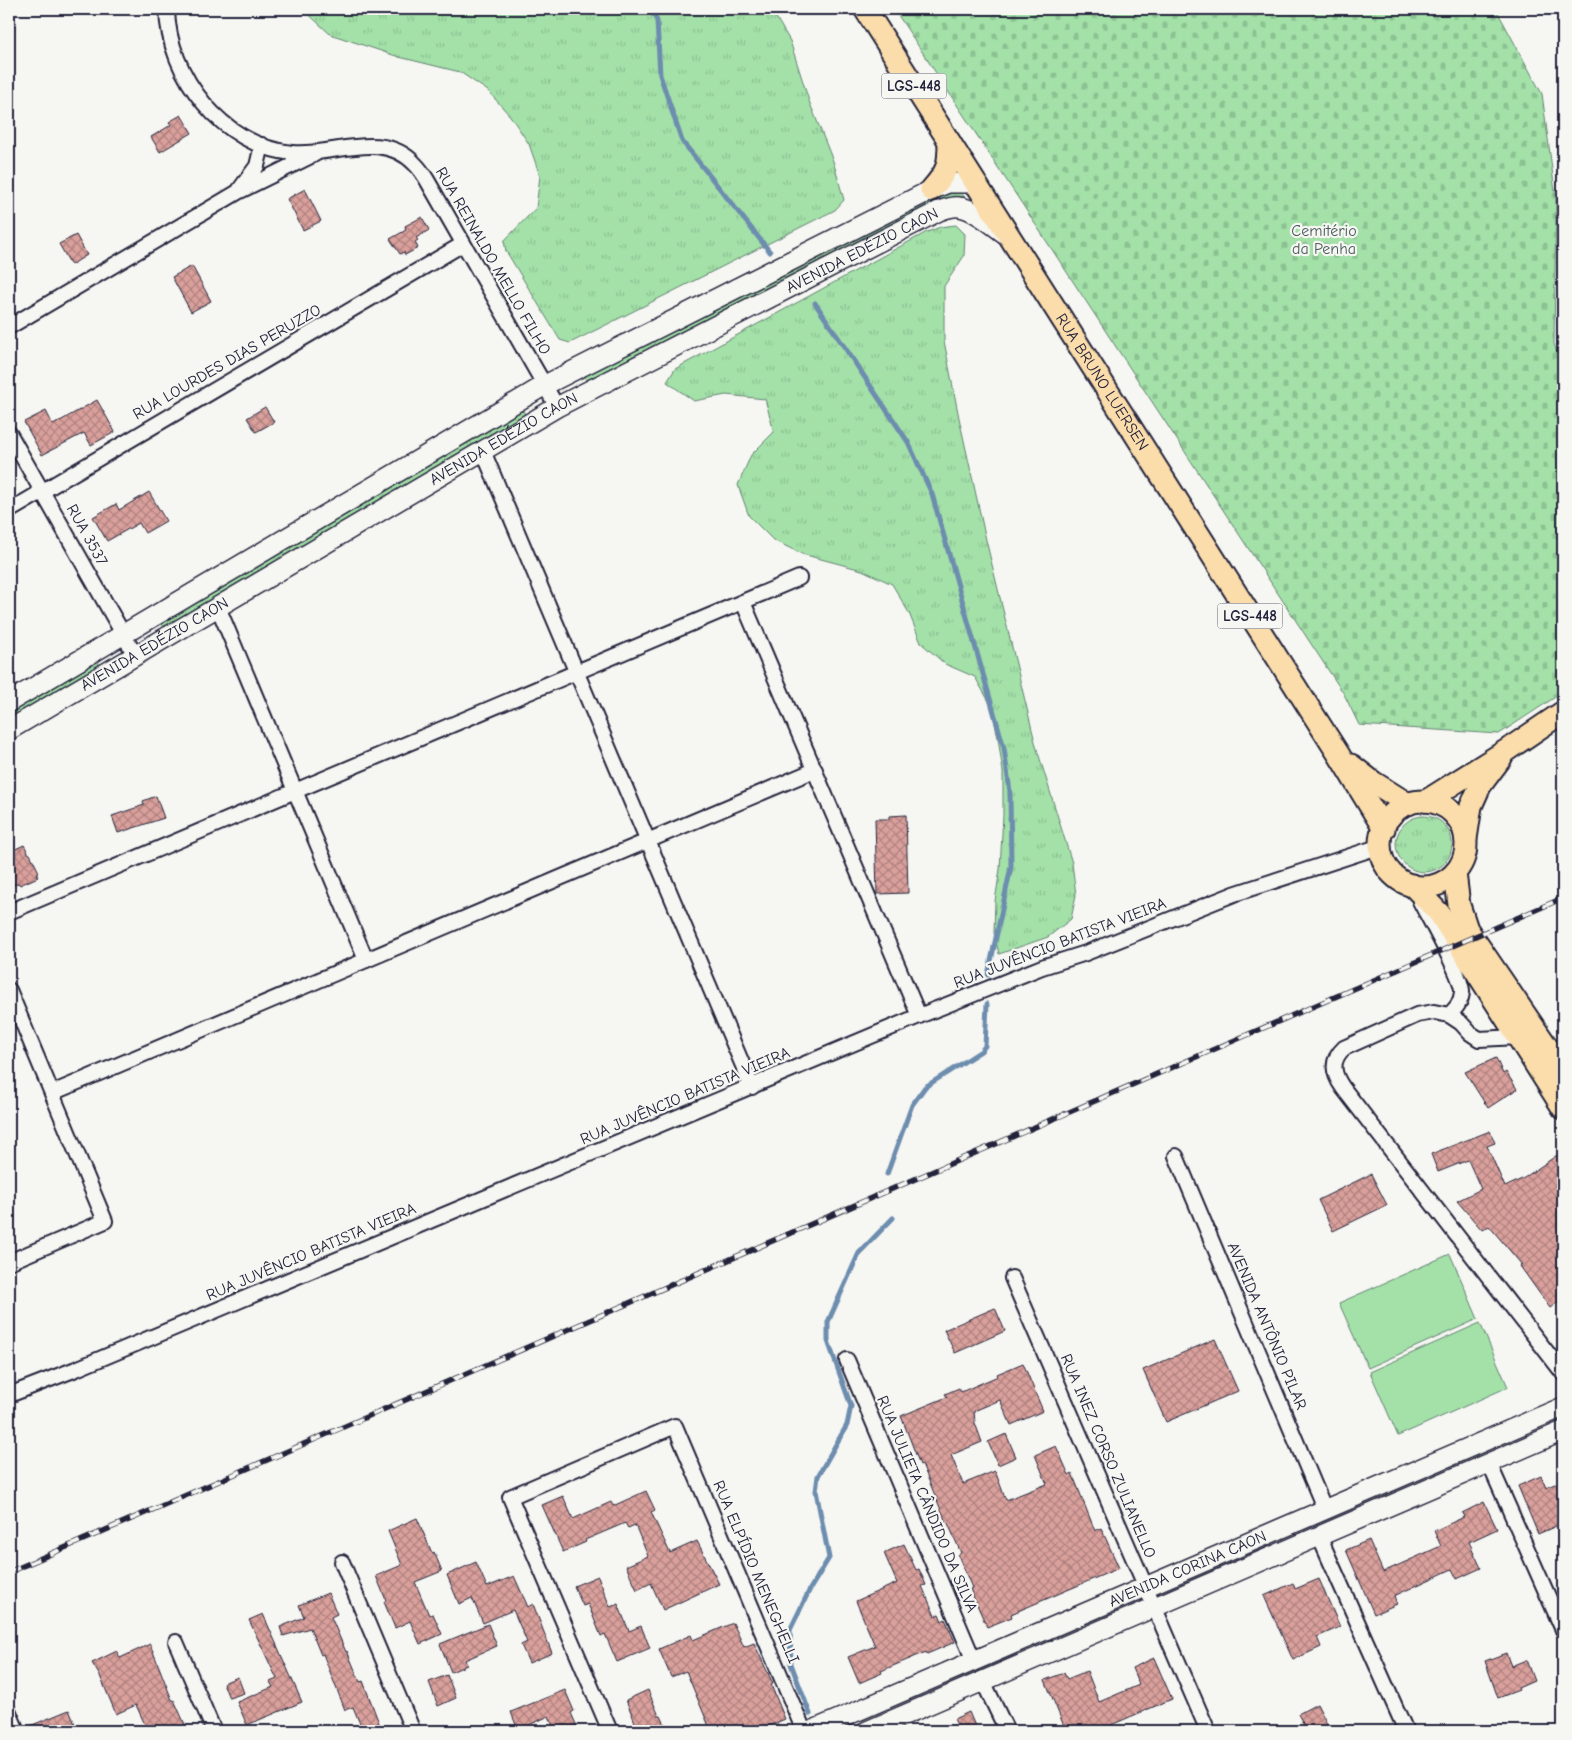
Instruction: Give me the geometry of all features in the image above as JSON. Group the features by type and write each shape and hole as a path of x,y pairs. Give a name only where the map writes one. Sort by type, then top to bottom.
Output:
{"main road":[{"name":"RUA BRUNO LUERSEN","path":"865,9 1339,755 1382,837"},
{"path":"931,190 945,175 949,160 949,141"},
{"name":"AVENIDA EDÉZIO CAON","path":"9,702 544,385 931,190 948,183 975,183"},
{"name":"AVENIDA EDÉZIO CAON","path":"9,730 557,407 939,211 950,207 969,209 1010,238"},
{"path":"1506,750 1480,786 1471,806 1465,852 1462,863 1455,873 1435,885 1423,887 1412,885 1400,879 1390,870 1384,859 1382,837 1389,818 1398,810 1417,802 1506,750 1563,712"},
{"name":"RUA BRUNO LUERSEN","path":"1339,755 1373,782 1417,802"},
{"path":"1417,802 1438,803 1453,813 1464,828 1466,841"},
{"path":"1455,873 1459,905 1467,929 1563,1070"},
{"path":"1412,885 1439,913 1563,1108"},
{"name":"AVENIDA CORINA CAON","path":"812,1731 1563,1407"},
{"name":"AVENIDA CORINA CAON","path":"868,1731 1563,1431"}],"street":[{"name":"RUA REINALDO MELLO FILHO","path":"168,9 172,43 182,70 195,93 214,114 237,132 275,150 294,153 370,145 389,148 416,164 557,407"},
{"path":"238,192 257,166 262,145"},
{"path":"9,327 238,192 320,151"},
{"name":"RUA LOURDES DIAS PERUZZO","path":"9,511 463,244"},
{"name":"RUA 3537","path":"9,433 135,655"},
{"path":"482,451 752,1087"},
{"path":"9,912 800,578"},
{"path":"743,602 919,1016"},
{"path":"218,607 366,960"},
{"path":"52,1093 815,770"},
{"name":"RUA JUVÊNCIO BATISTA VIEIRA","path":"9,1395 76,1369 919,1016 1382,837"},
{"path":"1412,885 1452,963 1463,991 1460,1004 1449,1015"},
{"path":"9,990 105,1221 9,1262"},
{"path":"1518,1037 1479,1038 1470,1033 1461,1022 1449,1015 1434,1012 1417,1015 1344,1048 1337,1055 1334,1067 1336,1078 1343,1088 1563,1372"},
{"name":"AVENIDA ANTÔNIO PILAR","path":"1176,1156 1325,1510"},
{"name":"RUA INEZ CORSO ZULIANELLO","path":"1012,1278 1208,1731"},
{"name":"RUA JULIETA CÂNDIDO DA SILVA","path":"847,1360 974,1661"},
{"name":"RUA ELPÍDIO MENEGHELLI","path":"610,1731 510,1498 675,1426 804,1731"},
{"path":"1489,1463 1563,1630"},
{"path":"1319,1536 1406,1731"},
{"path":"342,1562 413,1731"},
{"path":"176,1642 214,1731"},
{"path":"983,1681 1007,1731"},
{"path":"9,1712 17,1731"}],"green space":[{"path":"303,9 771,9 790,41 809,101 833,161 844,200 835,210 570,343 560,340 506,251 504,241 536,208 540,176 529,144 511,117 488,91 460,72 399,57 330,34"},
{"name":"Cemitério da Penha","path":"894,9 1496,9 1542,94 1556,199 1554,344 1563,369 1563,692 1499,734 1359,725 1344,694"},
{"path":"954,191 960,193 966,200 587,381 585,379 586,375 923,201 935,195"},
{"path":"956,225 965,234 964,256 944,286 944,341 986,540 1036,746 1072,863 1076,895 1071,919 1048,937 999,954 994,933 995,901 1000,869 1003,772 991,705 975,677 945,664 921,643 909,613 892,584 862,570 802,554 773,540 749,516 738,485 751,455 774,432 765,399 726,395 694,401 667,382 675,369 925,233 940,227"},
{"path":"521,411 524,412 526,417 165,627 160,623 161,620"},
{"path":"97,660 98,666 9,719 9,711"},
{"path":"1424,816 1439,821 1447,829 1452,844 1447,859 1439,867 1424,872 1409,867 1401,859 1396,844 1401,829 1409,821"},
{"path":"1450,1254 1478,1319 1368,1368 1339,1303"},
{"path":"1480,1323 1508,1387 1398,1436 1370,1372"}],"building":[{"path":"181,115 192,133 160,152 151,137 171,125 169,122"},
{"path":"305,189 321,221 303,230 287,199"},
{"path":"422,217 429,230 416,238 418,240 415,242 418,248 405,255 404,252 400,254 390,239 406,230 405,226"},
{"path":"76,235 87,255 71,265 59,244"},
{"path":"192,266 211,301 191,312 172,277"},
{"path":"97,400 115,432 91,445 84,433 42,455 24,422 46,411 53,425"},
{"path":"265,407 274,422 256,432 247,418"},
{"path":"149,492 166,521 145,533 139,523 107,541 93,517 116,504 119,510"},
{"path":"156,796 164,818 118,833 112,816 144,805 143,801"},
{"path":"906,815 908,893 877,894 875,819 889,819 889,816"},
{"path":"24,845 39,872 36,874 38,877 20,885 19,883 9,887 9,852"},
{"path":"1496,1058 1503,1074 1506,1072 1517,1089 1488,1108 1465,1072"},
{"path":"1490,1131 1495,1143 1487,1146 1505,1187 1524,1178 1563,1151 1563,1298 1550,1308 1520,1266 1522,1265 1489,1226 1482,1230 1457,1201 1481,1189 1468,1160 1438,1172 1431,1154"},
{"path":"1371,1174 1387,1205 1333,1231 1318,1200"},
{"path":"995,1308 1005,1331 955,1353 944,1330"},
{"path":"1215,1339 1238,1391 1166,1422 1143,1370"},
{"path":"1023,1363 1043,1411 1011,1425 1000,1400 974,1411 975,1423 982,1442 951,1455 963,1484 995,1471 1006,1500 1047,1484 1035,1455 1056,1446 1069,1475 1072,1473 1095,1531 1101,1528 1119,1568 1011,1614 1012,1617 987,1627 970,1589 972,1588 958,1555 961,1553 922,1464 920,1465 901,1416 947,1397 945,1394 959,1388 961,1392"},
{"path":"1006,1434 1016,1457 998,1465 988,1442"},
{"path":"1541,1476 1546,1488 1563,1480 1563,1523 1538,1534 1518,1486"},
{"path":"646,1491 655,1510 651,1512 670,1553 697,1541 719,1584 663,1610 651,1583 637,1590 626,1566 648,1556 635,1525 628,1528 625,1523 585,1540 586,1542 563,1552 542,1505 563,1496 573,1519 611,1502 613,1506"},
{"path":"1484,1502 1497,1529 1469,1542 1481,1568 1457,1579 1452,1569 1394,1596 1397,1604 1374,1614 1346,1550 1369,1540 1383,1572 1441,1546 1434,1531 1464,1517 1462,1513"},
{"path":"417,1518 442,1571 415,1582 429,1615 433,1614 442,1634 420,1644 410,1621 395,1628 376,1576 402,1565 388,1531"},
{"path":"904,1544 916,1570 919,1569 926,1585 922,1586 935,1616 939,1614 942,1621 945,1619 955,1642 881,1671 882,1673 859,1683 848,1657 875,1646 856,1601 897,1583 884,1553"},
{"path":"476,1562 487,1587 514,1576 528,1607 533,1604 552,1653 529,1663 521,1645 527,1642 513,1610 483,1623 472,1598 459,1604 447,1575"},
{"path":"598,1576 610,1607 618,1604 629,1631 641,1626 650,1648 617,1662 605,1634 601,1636 588,1604 583,1606 574,1586"},
{"path":"1319,1579 1340,1627 1317,1637 1321,1647 1293,1660 1264,1596 1293,1583 1295,1589"},
{"path":"328,1593 337,1614 331,1617 360,1682 363,1681 382,1731 363,1731 353,1707 345,1710 323,1654 321,1655 310,1628 283,1636 280,1627 304,1617 299,1605"},
{"path":"263,1614 302,1702 247,1725 237,1702 273,1687 270,1682 277,1679 249,1620"},
{"path":"733,1623 744,1647 754,1643 773,1684 771,1685 785,1719 757,1731 711,1731 686,1671 671,1677 659,1649 691,1635 693,1640"},
{"path":"488,1624 497,1646 465,1660 467,1665 451,1672 440,1644"},
{"path":"150,1644 172,1700 174,1700 188,1731 148,1731 136,1705 116,1714 100,1676 92,1663 117,1651 120,1658"},
{"path":"1506,1653 1511,1666 1526,1660 1534,1681 1518,1688 1519,1690 1498,1698 1485,1661"},
{"path":"1154,1658 1172,1699 1097,1731 1066,1731 1045,1680 1064,1673 1067,1679 1087,1671 1099,1702 1139,1685 1132,1668"},
{"path":"447,1675 456,1698 438,1706 429,1682"},
{"path":"238,1677 244,1693 229,1698 223,1683"},
{"path":"565,1690 574,1711 571,1713 579,1731 555,1731 549,1716 518,1730 511,1712"},
{"path":"648,1690 659,1716 661,1716 668,1731 627,1731 637,1727 626,1700"},
{"path":"1317,1704 1328,1726 1319,1731 1307,1731 1298,1714"},
{"path":"69,1710 78,1731 26,1731 25,1728"},
{"path":"969,1712 977,1731 960,1731 954,1719"}],"waterway":[{"path":"652,9 657,21 660,75 682,141 770,252"},
{"path":"815,303 908,442 932,494 1004,748 1010,792 1011,867 988,975"},
{"path":"887,1174 912,1105 925,1087 981,1051 985,1046 987,1004"},
{"path":"810,1714 791,1664 790,1630 810,1589 829,1558 816,1491 818,1476 847,1425 851,1406 828,1341 828,1322 859,1253 893,1218"}],"railway":[{"path":"9,1572 1563,898"}]}
